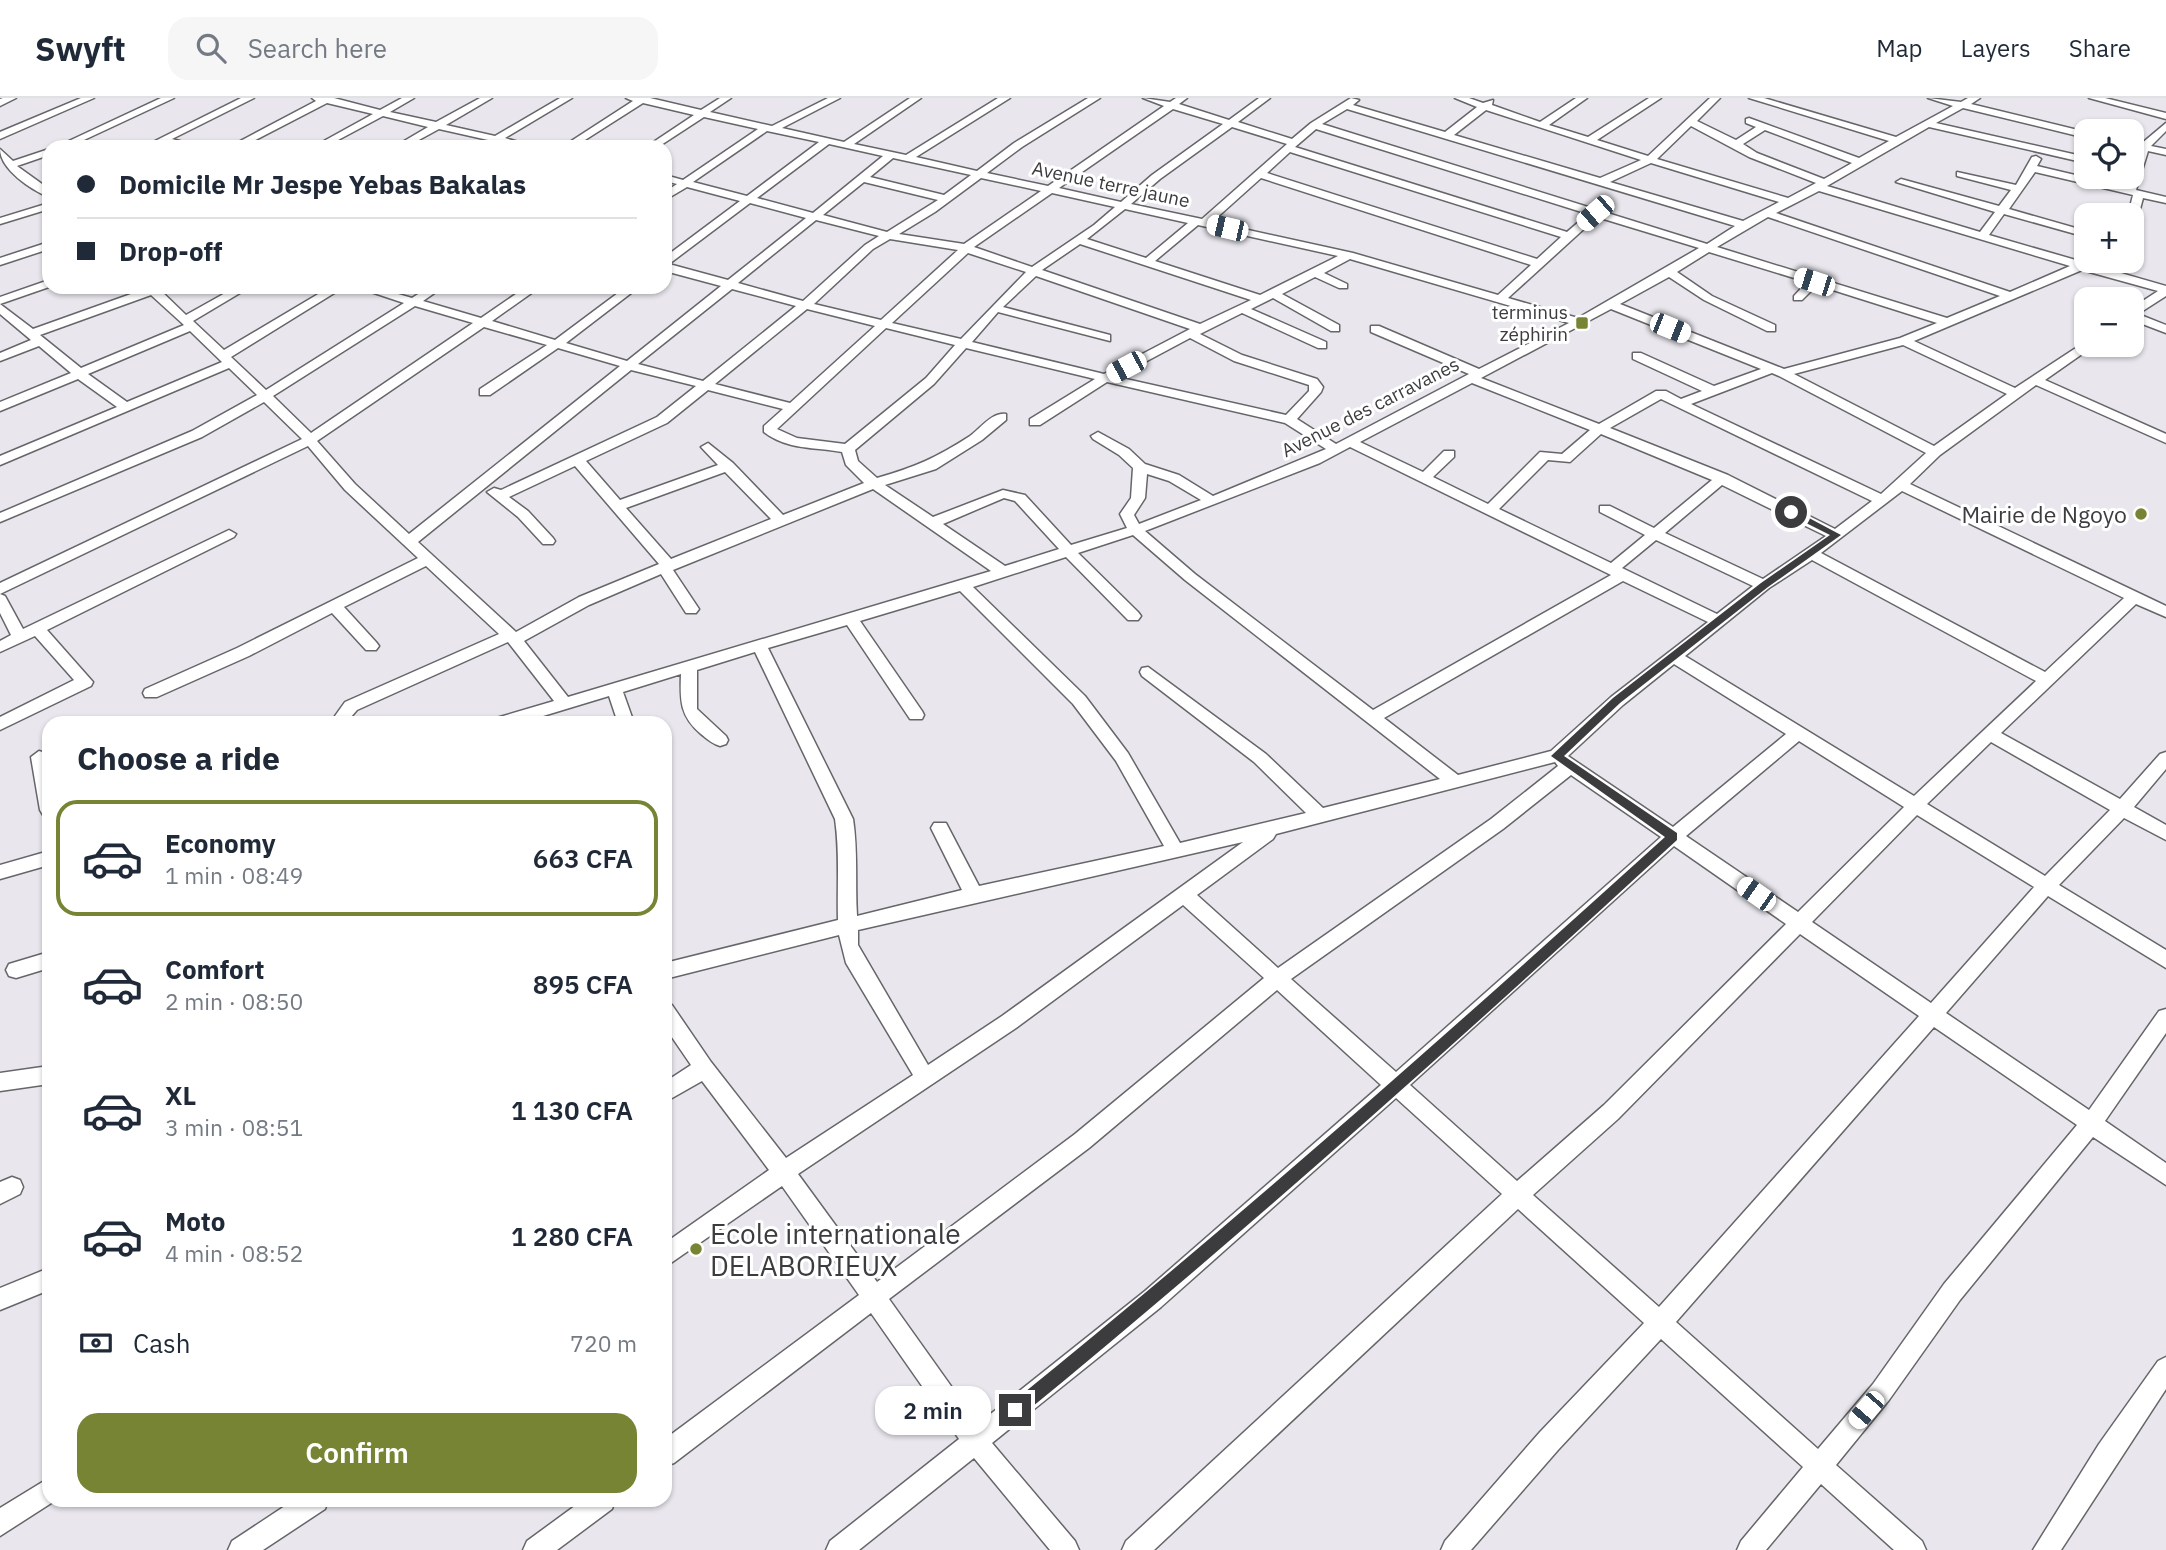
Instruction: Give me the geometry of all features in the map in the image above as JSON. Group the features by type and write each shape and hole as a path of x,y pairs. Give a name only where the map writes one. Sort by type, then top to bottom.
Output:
{"street":[{"path":"0,103 11,98"},
{"path":"0,136 89,98"},
{"path":"76,140 169,98"},
{"path":"163,140 249,98"},
{"path":"331,140 408,98"},
{"path":"412,140 487,98"},
{"path":"496,139 567,98"},
{"path":"662,140 726,98"},
{"path":"672,192 769,129 835,98"},
{"path":"847,144 916,98"},
{"path":"908,158 1005,98"},
{"path":"500,496 576,458 662,420 805,306 869,247 946,199 1018,145 1095,98"},
{"path":"1148,98 1177,102 1291,146 1568,236"},
{"path":"848,449 930,381 995,308 1035,270 1125,206 1156,177 1265,98"},
{"path":"1460,98 1589,141 1789,202"},
{"path":"1447,135 1496,98"},
{"path":"1542,125 1582,98"},
{"path":"1589,141 1656,98"},
{"path":"1603,181 1650,160 1715,98"},
{"path":"1754,98 1897,140"},
{"path":"1933,98 2074,132"},
{"name":"Avenue des carravanes","path":"522,716 963,585 1135,530 1315,460 1579,322 1669,272 1744,225 1822,185 1975,98"},
{"path":"2094,98 2166,116"},
{"path":"247,140 324,99 500,140"},
{"path":"577,140 639,99"},
{"name":"Avenue terre jaune","path":"639,99 1349,255 1579,322"},
{"path":"1149,261 1261,174 1314,125 1348,100 1447,135 1744,225"},
{"path":"848,449 834,445 798,443 771,432 771,426 967,248 1177,102"},
{"path":"1749,121 1860,162"},
{"path":"1691,122 1753,155 1822,185 2074,264"},
{"path":"1929,124 2074,157"},
{"path":"1314,125 1950,323"},
{"path":"2144,147 2166,126"},
{"path":"1736,144 1763,127"},
{"path":"1982,237 2018,189 2051,127"},
{"path":"672,259 828,140"},
{"path":"2144,147 2166,152"},
{"path":"0,152 14,168 42,189"},
{"path":"0,178 14,168 42,155"},
{"path":"410,541 891,155"},
{"path":"2031,168 2166,200"},
{"path":"1261,174 1537,263"},
{"path":"1961,174 2018,189"},
{"path":"862,178 946,199"},
{"path":"672,180 887,235 967,248 1035,270 1194,330 1238,358 1313,382 1317,387 1315,392 1289,420"},
{"path":"1901,182 2074,231"},
{"path":"2134,203 2135,189"},
{"path":"0,221 42,208"},
{"path":"1501,298 1595,213"},
{"path":"1767,213 2012,297"},
{"path":"1078,240 1267,297 1335,328"},
{"path":"0,262 42,247"},
{"path":"1035,422 1105,378 1194,330 1349,255"},
{"path":"672,266 805,306 1289,420 1343,445 1425,477 1720,621"},
{"path":"1681,403 1778,371 1904,341 2074,269"},
{"path":"1669,272 1708,298 1771,328"},
{"path":"1315,273 1342,286"},
{"path":"2106,273 2166,290"},
{"path":"1798,298 1814,282"},
{"path":"0,301 42,286"},
{"path":"2144,306 2166,290"},
{"path":"0,357 36,337 137,294"},
{"path":"157,294 267,397 310,440 350,487 512,638 557,705 558,716"},
{"path":"0,407 80,374 187,324 233,294"},
{"path":"0,461 127,408 227,360 327,294"},
{"path":"387,294 628,365 790,407"},
{"path":"0,518 197,434 267,397 427,294"},
{"path":"0,589 310,440 524,294"},
{"path":"485,391 557,344 624,294"},
{"path":"1611,304 1778,371 1935,452"},
{"path":"0,308 80,374 127,408"},
{"path":"995,308 1106,338"},
{"path":"1242,309 1322,345"},
{"path":"2144,320 2166,330"},
{"path":"1375,329 1598,430 1723,478 1836,535"},
{"path":"1904,341 2016,393"},
{"path":"672,1449 1082,1141 1278,978 1497,824 1563,761 1573,743 1617,701 1764,585 1811,554 1882,500 1935,452 2074,355"},
{"path":"1637,356 1713,391"},
{"path":"2035,380 2166,439"},
{"path":"1490,510 1545,456 1565,459 1598,430 1657,395 1665,395 1882,500"},
{"path":"343,716 351,706 512,638 584,601 873,484 914,473 948,457 1002,417"},
{"path":"2151,432 2166,420"},
{"path":"1098,436 1124,452 1140,467 1174,478 1210,500"},
{"path":"708,447 782,522"},
{"path":"848,449 851,462 873,484 1003,572"},
{"path":"1425,477 1449,454"},
{"path":"576,458 667,567 691,609"},
{"path":"618,506 728,466"},
{"path":"1140,467 1140,496 1135,508 1127,514 1135,530 1190,577 1453,780"},
{"path":"1372,718 1617,572 1654,534 1723,478"},
{"path":"481,483 523,514 548,541"},
{"path":"1901,485 2166,612"},
{"path":"930,524 1003,494 1014,495 1020,498 1133,616"},
{"path":"1605,509 1764,585"},
{"path":"0,648 229,534"},
{"path":"1811,554 2047,680"},
{"path":"151,693 243,652 428,559"},
{"path":"963,585 1079,700 1122,757 1176,851"},
{"path":"1135,1550 1518,1194 1611,1112 1915,806 2134,597"},
{"path":"0,599 20,637"},
{"path":"334,606 371,646"},
{"path":"850,618 916,715"},
{"path":"0,724 85,682 37,629"},
{"path":"759,645 844,819 847,839 848,926 853,957 926,1079"},
{"path":"1675,657 1797,734 2047,884 2166,960"},
{"path":"689,665 689,713 693,720 720,740"},
{"path":"1148,672 1260,758 1319,815"},
{"path":"614,688 624,716"},
{"path":"839,1550 1153,1299 1673,836 1797,734"},
{"path":"1990,734 2166,833"},
{"path":"39,757 42,773"},
{"path":"1454,1550 1660,1323 2047,884 2123,808 2166,758"},
{"path":"672,969 974,895 1277,827 1453,780 1563,761 2166,1175"},
{"path":"672,1251 784,1172 926,1079 1277,827"},
{"path":"940,828 974,895"},
{"path":"0,872 42,860"},
{"path":"1184,894 1913,1550"},
{"path":"16,970 42,962"},
{"path":"1750,1550 1881,1392 1952,1292 2090,1125 2166,1017"},
{"path":"672,1021 704,1068 784,1172 976,1442 1066,1550"},
{"path":"672,1089 704,1068"},
{"path":"0,1082 42,1075"},
{"path":"0,1299 42,1282"},
{"path":"2046,1550 2166,1369"},
{"path":"0,1523 42,1495"},
{"path":"241,1550 306,1507"},
{"path":"536,1550 594,1507"}],"place":[{"name":"terminus zéphirin","path":"1582,323"},
{"name":"Mairie de Ngoyo","path":"2141,514"},
{"name":"Ecole internationale DELABORIEUX","path":"696,1249"}],"route":[{"path":"1015,1410 1153,1299 1546,952 1673,836 1556,756 1617,701 1742,602 1836,535 1791,512"}]}
